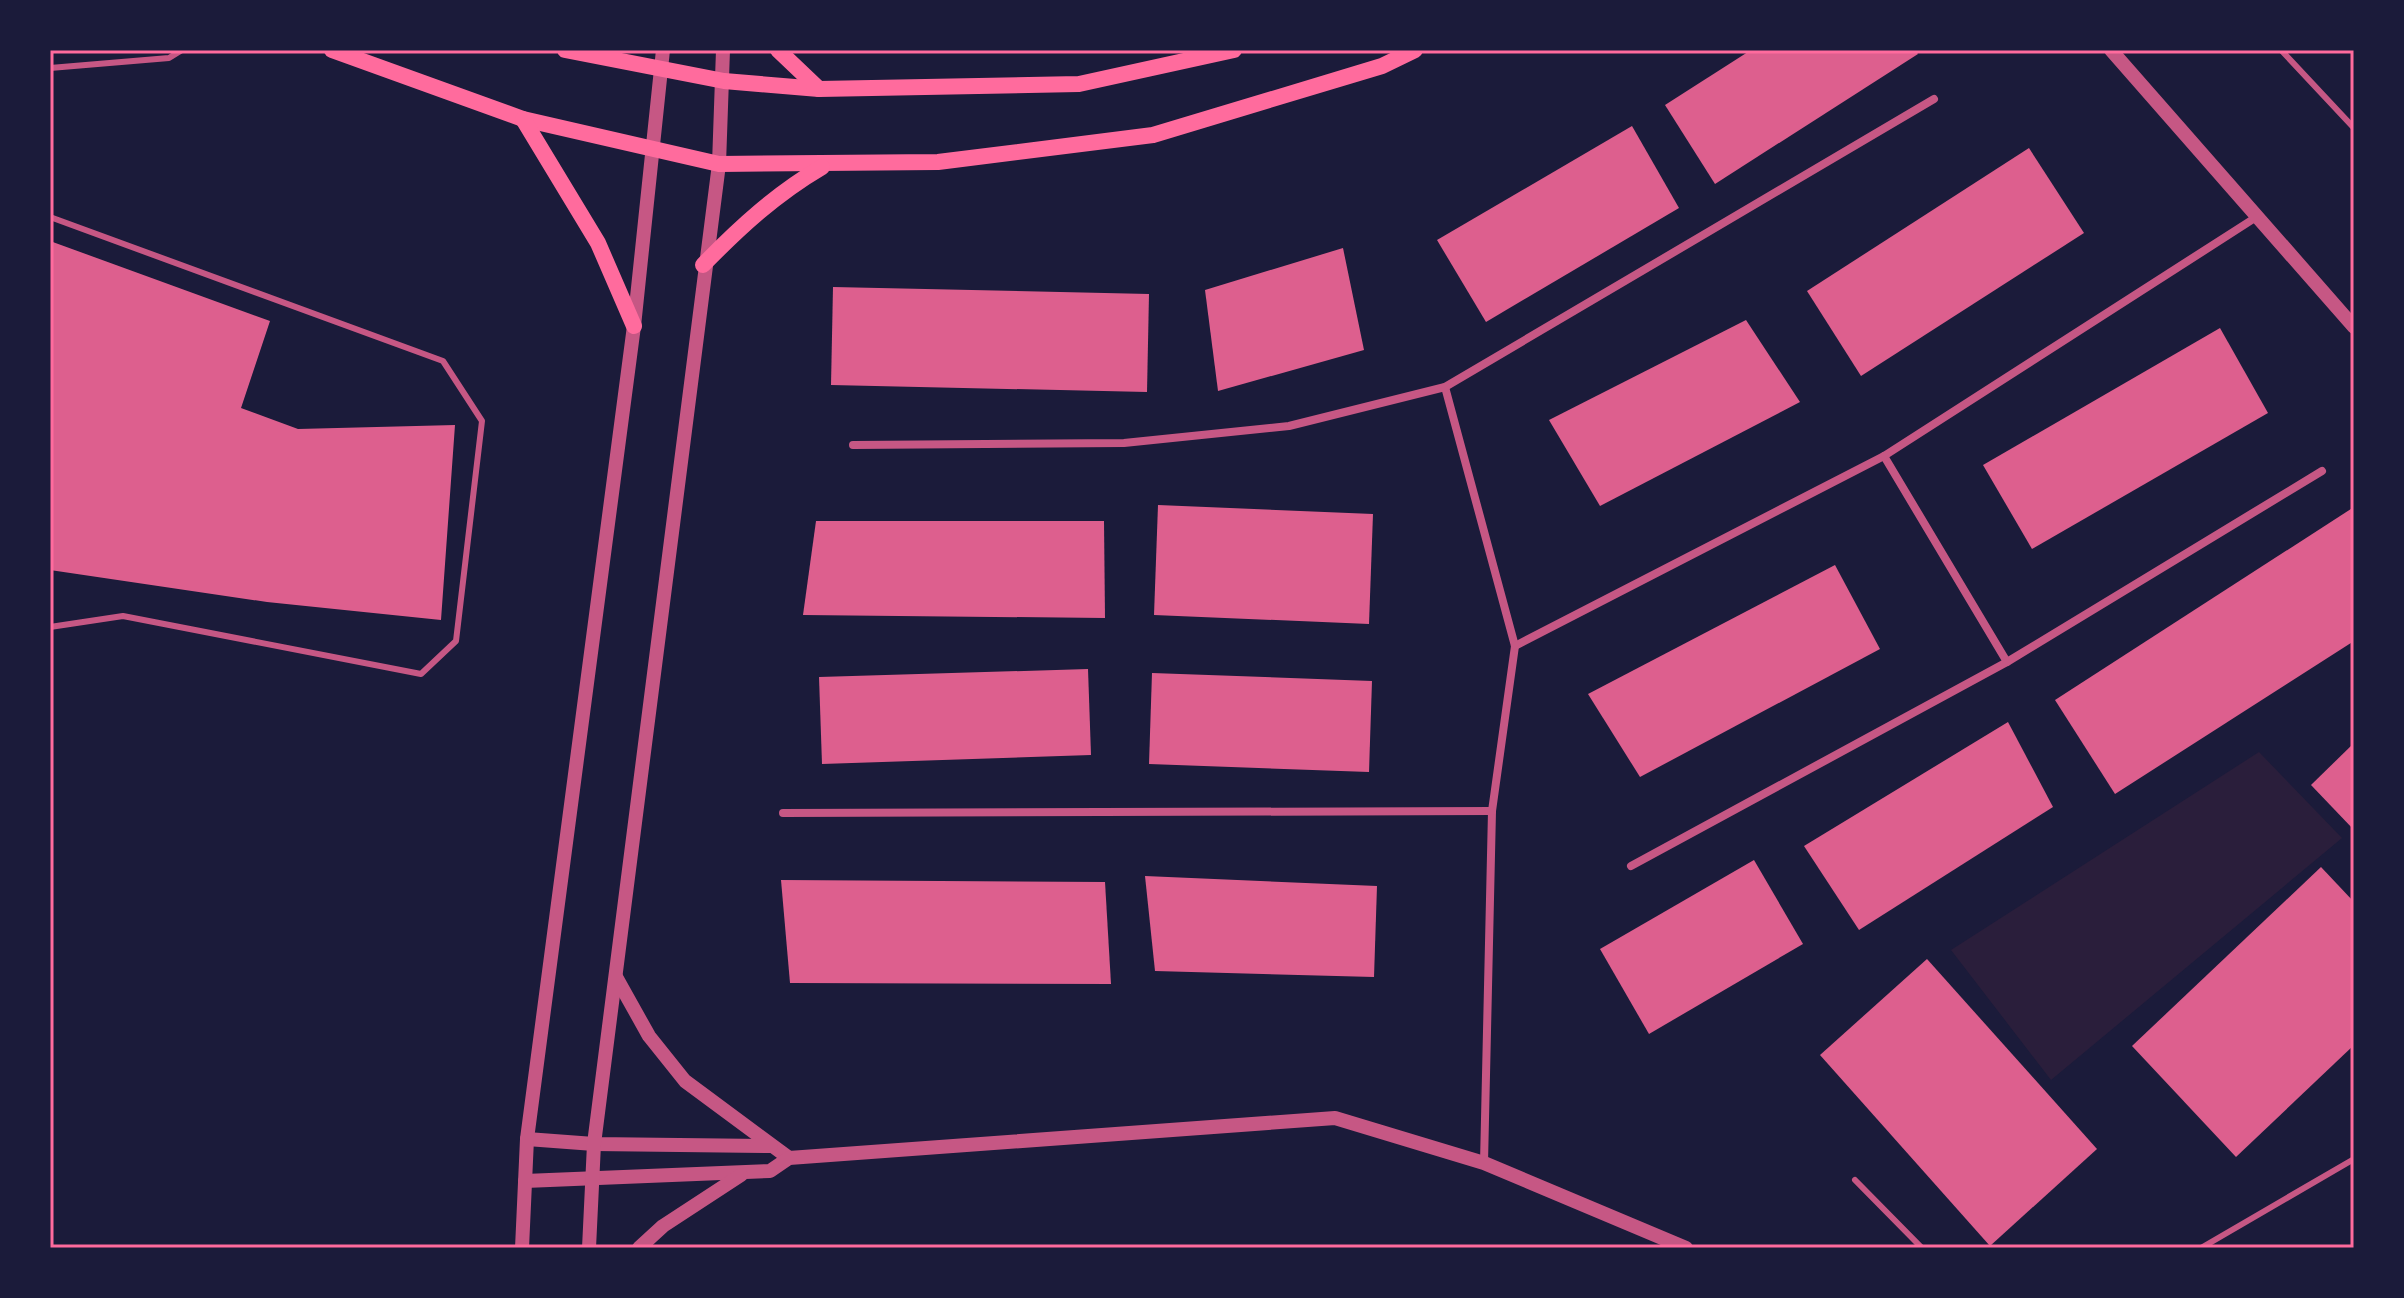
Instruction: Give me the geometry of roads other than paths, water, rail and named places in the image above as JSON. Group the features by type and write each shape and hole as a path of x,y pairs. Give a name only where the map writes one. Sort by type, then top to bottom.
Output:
{"main road":[{"path":"332,50 523,119 654,152 719,164 823,166 938,162 1153,135 1382,66 1415,50"},
{"path":"565,50 724,81 819,89 1079,84 1234,50"},
{"path":"778,50 819,89"},
{"path":"523,119 598,243 634,326"},
{"path":"703,265 748,219 784,190 823,166"}],"street":[{"path":"522,1248 527,1139 634,326 663,50"},
{"path":"589,1248 594,1144 703,265 719,164 723,50"},
{"path":"2111,50 2354,327"},
{"path":"853,445 1124,443 1289,426 1445,387 1934,99"},
{"path":"1515,646 1884,456 2258,216"},
{"path":"1445,387 1515,646 1492,811 1484,1163"},
{"path":"1884,456 2007,662"},
{"path":"1631,866 2007,662 2322,471"},
{"path":"783,813 1492,811"},
{"path":"616,977 649,1036 685,1081 789,1158"},
{"path":"525,1181 745,1173 770,1171 789,1158 1335,1118 1484,1163 1686,1248"},
{"path":"527,1139 594,1144 771,1146"},
{"path":"639,1248 663,1226 745,1173"}],"lane":[{"path":"50,68 169,58 182,50"},
{"path":"2281,50 2354,128"},
{"path":"50,217 443,361 482,421 456,641 421,674 123,616 50,627"},
{"path":"2201,1248 2354,1159"},
{"path":"1855,1180 1922,1248"}]}
